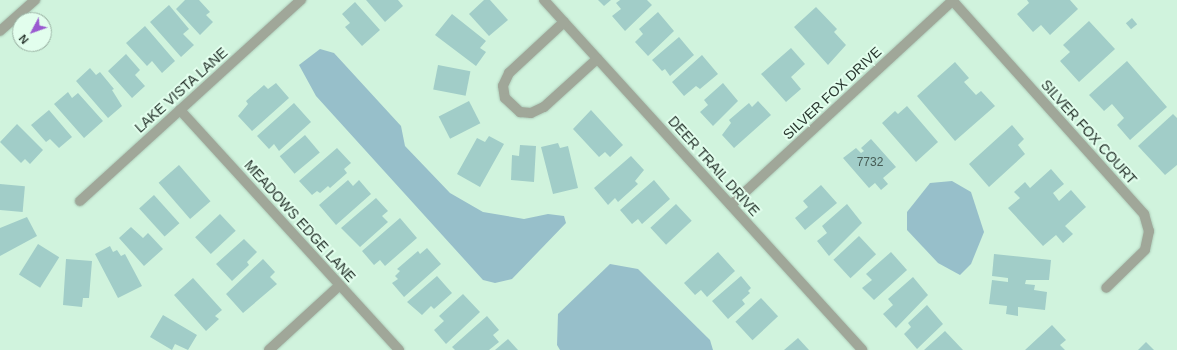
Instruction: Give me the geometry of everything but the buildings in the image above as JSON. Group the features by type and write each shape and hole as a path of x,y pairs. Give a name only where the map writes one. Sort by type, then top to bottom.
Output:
{"street":[{"path":"0,30 36,0"},
{"name":"LAKE VISTA LANE","path":"80,201 301,0"},
{"name":"DEER TRAIL DRIVE","path":"544,0 862,350"},
{"name":"SILVER FOX DRIVE","path":"731,205 952,0"},
{"name":"SILVER FOX COURT","path":"952,0 1144,214 1149,231 1144,250 1106,288"},
{"path":"564,22 509,73 503,86 505,98 520,112 531,113 544,107 597,59"},
{"name":"MEADOWS EDGE LANE","path":"180,110 399,350"},
{"path":"269,350 340,285"}],"water":[{"path":"320,49 334,53 401,126 405,146 450,193 483,212 524,219 548,214 564,216 566,223 512,279 495,283 483,280 316,96 299,65"},
{"path":"952,181 971,192 984,232 971,264 960,275 938,263 907,230 907,212 930,183"},
{"path":"610,264 638,269 710,340 713,350 560,350 557,345 558,314"}]}
